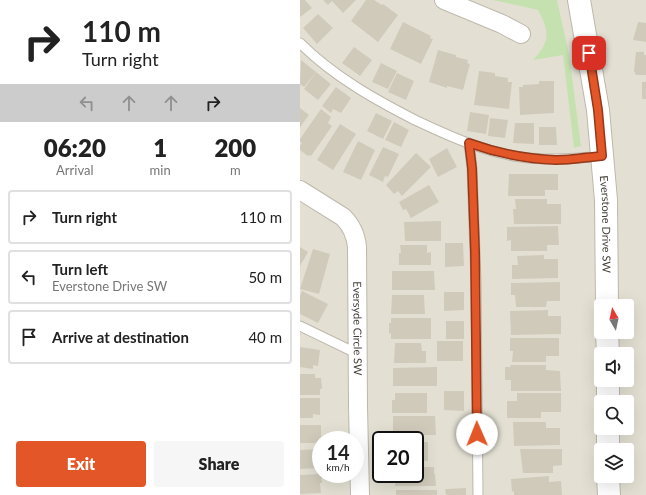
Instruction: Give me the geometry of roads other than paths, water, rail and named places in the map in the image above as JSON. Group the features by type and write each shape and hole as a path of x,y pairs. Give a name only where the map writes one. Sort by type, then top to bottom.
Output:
{"street":[{"path":"444,0 502,24 521,34"},
{"name":"Everstone Drive SW","path":"579,0 598,110 606,200 607,299"},
{"name":"Eversyde Circle SW","path":"300,190 349,222 356,237 360,495"},
{"path":"608,483 609,495"}],"lane":[{"path":"300,43 328,67 366,94 434,129 490,151 521,158 557,160 602,156"},
{"path":"469,143 472,168 475,274 478,495"},
{"path":"300,326 358,354"}]}
